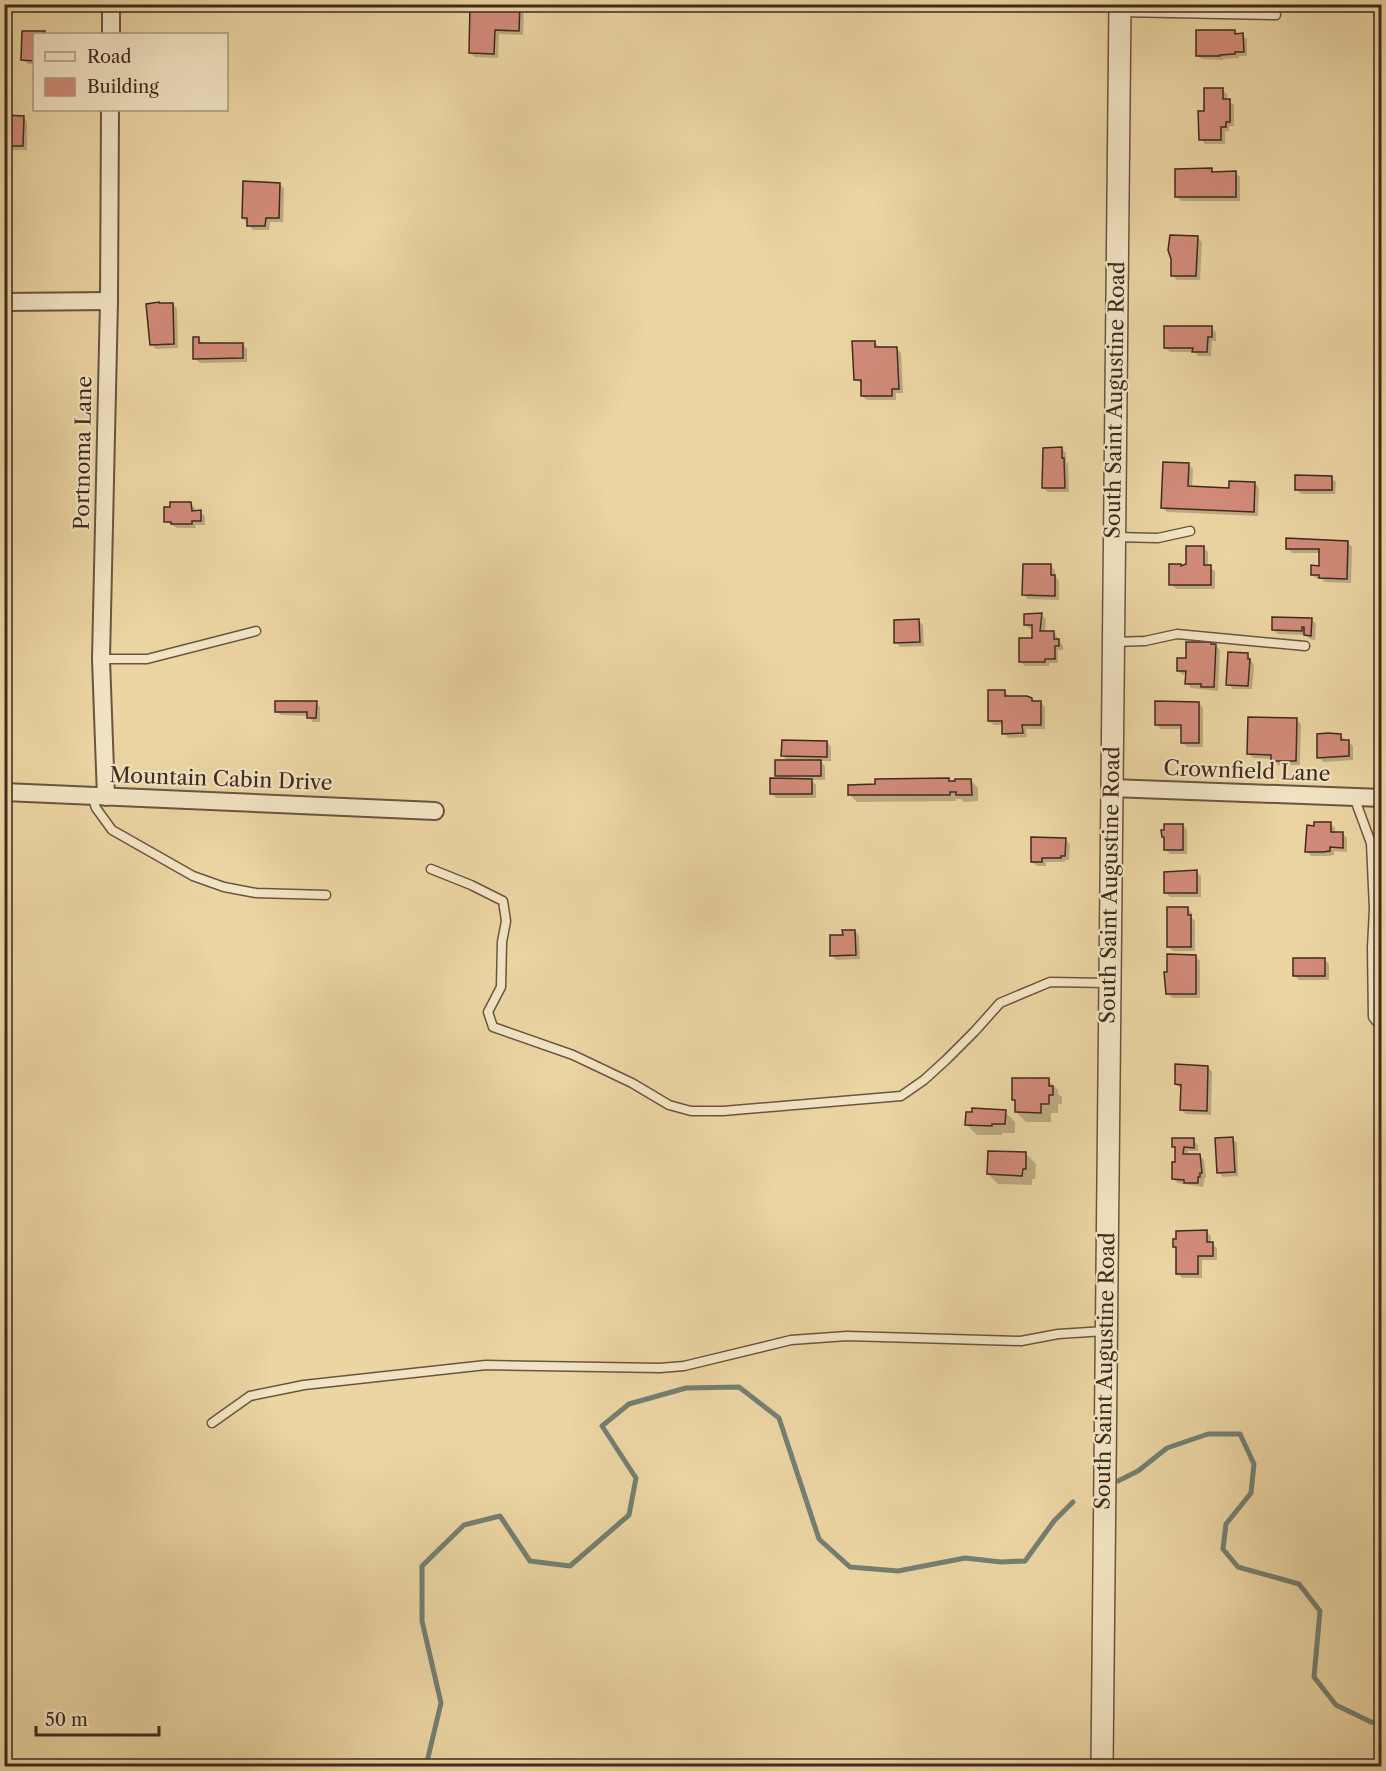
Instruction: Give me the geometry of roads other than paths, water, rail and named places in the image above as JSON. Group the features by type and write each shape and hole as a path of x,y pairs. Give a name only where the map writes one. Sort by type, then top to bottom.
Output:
{"street":[{"path":"111,4 111,33"},
{"name":"South Saint Augustine Road","path":"1102,1767 1120,8"},
{"name":"Portnoma Lane","path":"99,797 111,111"},
{"path":"4,302 109,302"},
{"name":"Crownfield Lane","path":"1111,788 1382,798"},
{"name":"Mountain Cabin Drive","path":"4,792 435,811"}],"lane":[{"path":"1120,8 1276,15"},
{"path":"1114,537 1158,538 1190,531"},
{"path":"101,659 147,659 256,631"},
{"path":"1112,642 1145,640 1177,634 1305,646"},
{"path":"99,797 96,808 112,830 193,876 224,887 256,893 326,895"},
{"path":"1354,797 1371,843 1374,909 1373,1017 1376,1021"},
{"path":"431,868 503,901 506,921 502,942 501,987 488,1012 493,1027 573,1055 632,1083 669,1105 691,1112 901,1096 924,1080 946,1060 1000,1003 1050,982 1109,983"},
{"path":"212,1423 250,1396 304,1385 486,1365 660,1368 684,1366 791,1340 847,1336 1021,1341 1058,1334 1105,1331"}],"waterway":[{"path":"426,1766 441,1703 422,1621 422,1566 464,1525 500,1516 530,1561 570,1566 629,1515 636,1478 602,1426 629,1404 686,1388 739,1387 779,1418 819,1539 850,1567 898,1571 965,1558 1001,1562 1025,1561 1054,1521 1073,1502"},
{"path":"1118,1481 1138,1471 1167,1448 1208,1434 1240,1434 1254,1464 1251,1493 1226,1524 1223,1549 1238,1567 1299,1584 1320,1611 1314,1677 1336,1705 1371,1722 1382,1723"}]}
